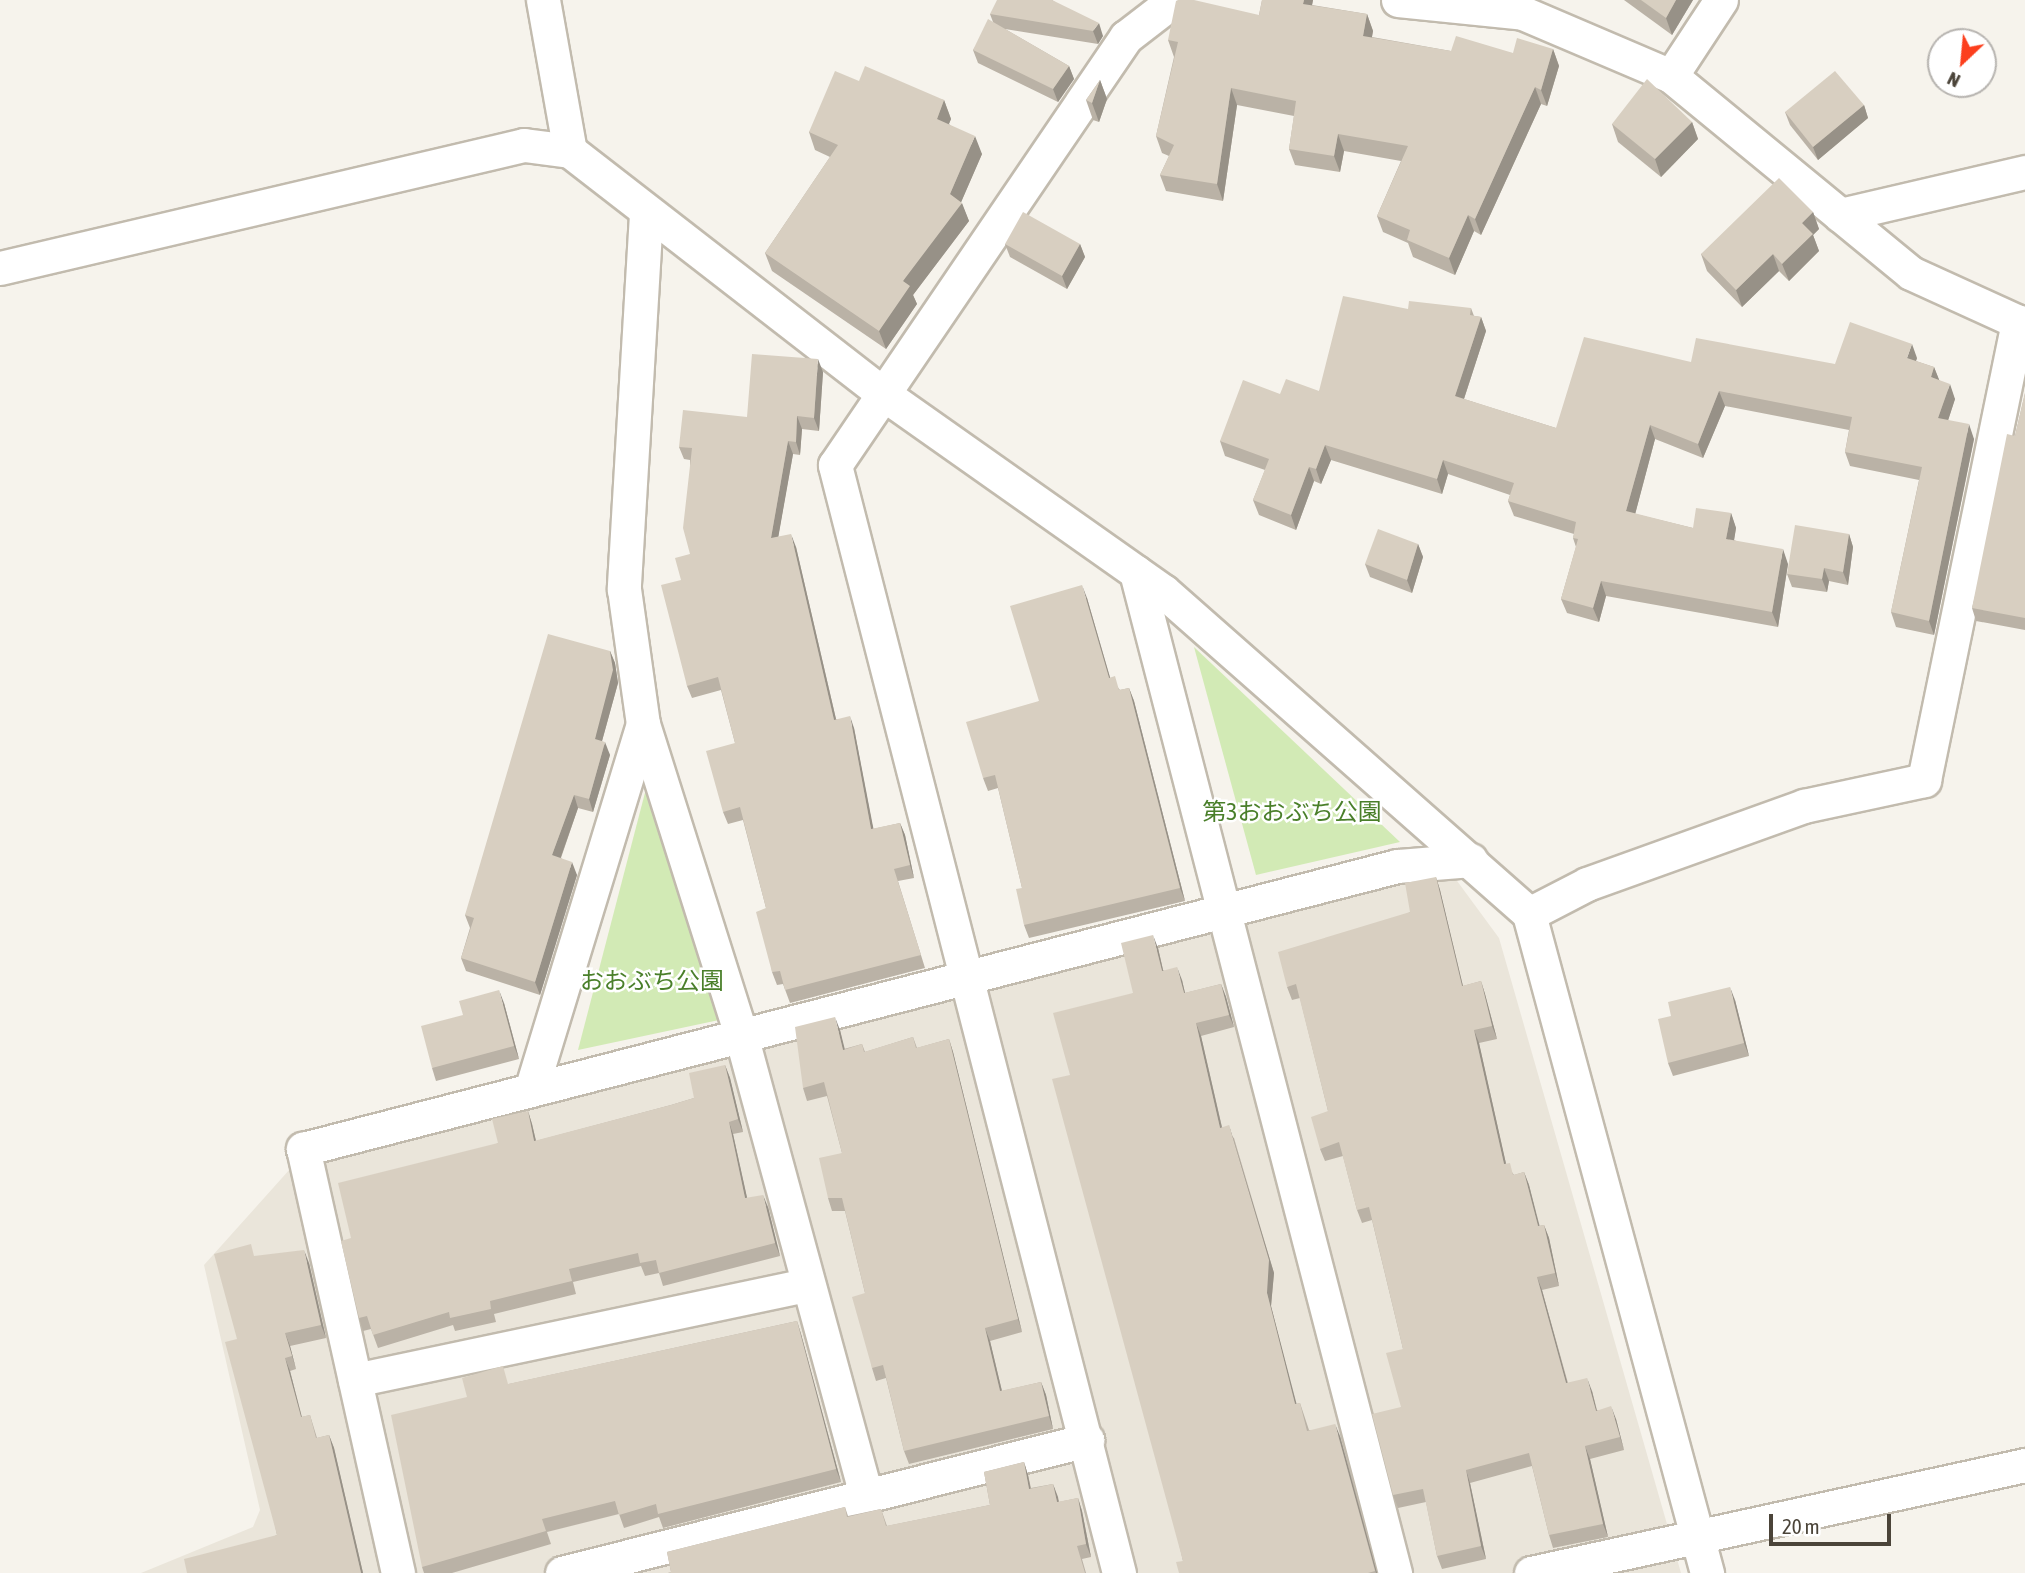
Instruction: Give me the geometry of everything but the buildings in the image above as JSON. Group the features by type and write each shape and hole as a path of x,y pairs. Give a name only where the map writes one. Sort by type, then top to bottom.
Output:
{"street":[{"path":"543,0 570,151"},
{"path":"1119,1573 971,976 835,465 885,395 1027,174 1126,37 1174,0"},
{"path":"1398,0 1523,13 1671,76 1911,274 2021,324 1924,780 1804,806 1587,884 1529,914"},
{"path":"1671,76 1721,0"},
{"path":"0,268 524,145 570,151 646,214 885,395 1136,572 1471,860 1529,914 1707,1573"},
{"path":"1840,215 2025,172"},
{"path":"646,214 624,589 643,724 741,1035 866,1496"},
{"path":"1136,572 1220,911 1395,1573"},
{"path":"530,1090 643,724"},
{"path":"398,1573 303,1149 1397,866 1471,860"},
{"path":"355,1380 807,1285"},
{"path":"562,1573 1087,1440"},
{"path":"1531,1573 2025,1465"}],"shaded area":[{"path":"1449,870 1499,938 1681,1573 141,1573 253,1527 260,1510 204,1265 290,1169"}],"green space":[{"name":"第3おおぶち公園","path":"1194,647 1400,842 1256,875"},
{"name":"おおぶち公園","path":"647,785 719,1020 578,1050"}]}
